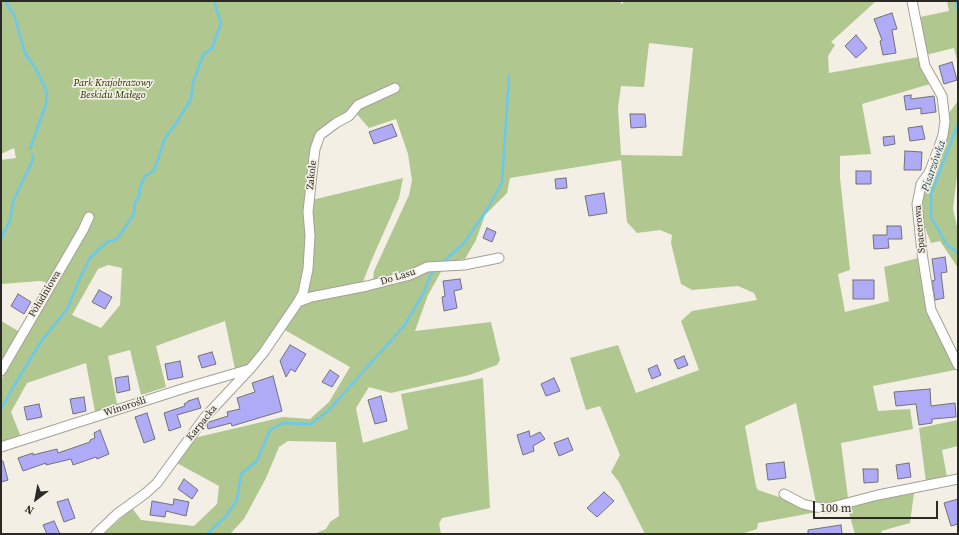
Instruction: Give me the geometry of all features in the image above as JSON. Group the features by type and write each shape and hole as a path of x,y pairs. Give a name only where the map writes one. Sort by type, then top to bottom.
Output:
{"street":[{"name":"Spacerowa","path":"912,1 925,66 942,96 946,121 943,136 929,173 921,184 917,204 922,253 930,310 958,365"},
{"name":"Zakole","path":"298,302 303,293 308,268 310,236 308,212 312,165 314,149 320,135 336,123 349,116 358,105 395,88"},
{"name":"Południowa","path":"1,371 84,230 89,217"},
{"name":"Do Lasu","path":"298,302 311,297 367,286 410,275 427,267 464,265 499,258"},
{"name":"Karpacka","path":"96,534 117,514 157,483 205,417 264,352 298,302"},
{"name":"Winorośli","path":"1,447 185,388 250,369"},
{"path":"784,494 803,504 814,507 828,508 878,495 958,479"}],"green space":[{"name":"Park Krajobrazowy Beskidu Małego","path":"1,1 621,1 623,4 623,1 876,1 831,42 835,45 828,56 829,73 918,57 930,84 862,104 871,154 840,156 840,178 850,270 838,274 845,312 889,301 884,267 918,258 927,312 955,370 873,386 878,411 910,409 913,429 841,443 848,498 829,503 816,503 796,403 745,426 756,486 758,490 817,512 758,523 757,529 741,534 645,534 619,482 611,472 620,455 600,406 586,410 570,358 618,345 636,393 699,370 681,321 692,311 757,300 754,293 738,286 692,290 681,284 671,243 672,235 660,230 637,233 627,222 621,160 510,178 507,193 485,215 476,240 465,259 424,265 417,269 373,280 374,271 409,195 412,180 408,154 396,119 369,128 354,111 335,119 321,128 309,155 304,209 306,242 302,279 297,299 249,365 235,369 225,321 156,346 166,387 141,395 130,350 108,356 117,404 95,412 86,363 27,383 11,412 21,437 1,443 1,380 78,244 49,283 40,281 1,284 1,160 16,158 14,148 1,154","holes":["649,43 693,48 682,156 621,155 618,108 621,86 644,87","108,265 122,268 120,305 101,328 72,315 98,269"]},
{"path":"947,1 958,1 958,64 954,48 926,55 920,17 949,11"},
{"path":"958,101 958,167 953,209 958,231 958,268 940,241 931,243 921,213 925,187 931,175 948,124 949,113"},
{"path":"403,178 399,198 362,284 310,295 307,291 312,200"},
{"path":"427,270 442,270 428,295 415,331 491,322 500,360 497,365 469,375 391,393 369,387 356,408 363,443 408,429 401,394 483,378 490,508 442,518 439,524 441,534 314,534 326,529 330,522 339,516 336,442 288,441 279,447 266,478 244,519 230,534 104,534 132,508 141,520 194,526 217,504 219,486 175,462 194,438 283,417 310,419 329,402 350,367 283,329 302,305 316,300 408,281"},
{"path":"1,321 20,332 1,365"},
{"path":"958,420 958,446 942,450 947,477 926,482 919,428"},
{"path":"914,493 910,523 881,531 882,534 855,534 847,506"}],"building":[{"path":"892,13 897,29 892,30 896,53 883,55 880,41 882,40 874,19"},
{"path":"856,35 867,48 856,58 845,46"},
{"path":"952,62 957,80 944,84 939,66"},
{"path":"911,95 911,99 934,96 936,112 921,114 921,108 906,110 904,96"},
{"path":"630,114 645,114 646,127 631,128"},
{"path":"392,124 397,136 374,144 369,132"},
{"path":"922,126 925,139 910,141 908,128"},
{"path":"894,136 895,144 884,146 883,137"},
{"path":"905,151 922,152 921,170 904,170"},
{"path":"856,171 871,171 871,184 856,184"},
{"path":"566,178 567,188 556,189 555,179"},
{"path":"604,193 607,213 589,216 585,196"},
{"path":"887,226 901,226 902,239 888,239 889,248 874,249 873,235 887,235"},
{"path":"487,228 496,232 492,242 483,238"},
{"path":"945,257 947,272 941,273 944,298 935,300 932,281 935,280 932,259"},
{"path":"460,279 462,289 454,291 457,308 444,311 442,297 445,296 443,281"},
{"path":"853,280 874,280 874,299 853,299"},
{"path":"99,290 112,297 105,309 92,302"},
{"path":"18,294 31,302 24,314 11,306"},
{"path":"290,345 306,354 295,372 291,369 286,377 280,361"},
{"path":"212,352 216,364 202,368 198,356"},
{"path":"684,356 688,365 678,369 674,360"},
{"path":"180,361 183,377 168,380 165,364"},
{"path":"657,365 661,375 652,379 648,369"},
{"path":"330,370 339,376 332,387 322,382"},
{"path":"128,376 130,390 117,393 115,378"},
{"path":"273,376 282,411 232,426 231,423 208,429 207,424 209,422 228,416 227,412 240,409 237,398 255,392 252,383"},
{"path":"554,378 560,391 546,396 541,384"},
{"path":"930,389 931,406 955,403 956,417 932,419 932,423 919,425 916,404 896,406 894,392"},
{"path":"381,396 387,421 375,424 368,400"},
{"path":"84,397 86,411 73,414 70,399"},
{"path":"198,398 201,408 177,415 181,427 169,431 164,413 185,406 184,404 188,401"},
{"path":"39,404 42,417 27,420 24,407"},
{"path":"147,413 155,439 144,443 135,417"},
{"path":"100,430 109,454 97,459 96,457 73,465 71,459 46,465 46,463 23,471 18,458 33,453 33,455 57,449 58,453 90,442 90,440 95,438 94,433"},
{"path":"529,431 530,437 540,432 545,439 533,446 534,451 523,455 517,435"},
{"path":"568,438 573,450 559,456 554,443"},
{"path":"1,461 3,461 8,480 1,482"},
{"path":"784,462 786,478 768,480 766,464"},
{"path":"909,463 911,477 898,479 896,465"},
{"path":"863,469 878,469 878,482 864,483"},
{"path":"184,479 198,490 192,499 178,489"},
{"path":"604,492 614,501 597,517 587,508"},
{"path":"68,499 75,518 64,522 57,502"},
{"path":"174,499 189,502 186,516 166,511 165,517 150,515 152,501 173,505"},
{"path":"958,499 958,524 951,526 944,503"},
{"path":"54,521 60,534 47,534 43,525"},
{"path":"841,525 842,534 808,534 808,530"}],"waterway":[{"path":"7,1 7,5 14,14 25,53 37,71 47,92 46,104 30,149"},
{"path":"1,409 40,343 68,308 79,280 90,258 107,242 117,239 134,214 135,203 139,197 140,187 145,176 154,171 165,138 191,99 193,83 203,55 212,48 221,23 214,1"},
{"name":"Pisarzówka","path":"956,1 958,10"},
{"path":"442,263 464,243 486,211 502,183 509,76"},
{"name":"Pisarzówka","path":"958,124 931,194 931,217 947,245 958,253"},
{"path":"1,239 10,220 14,199 33,160 32,155"},
{"path":"207,534 226,516 237,500 241,474 257,461 270,430 283,423 311,424 328,411 404,326 423,294 432,272"}]}
